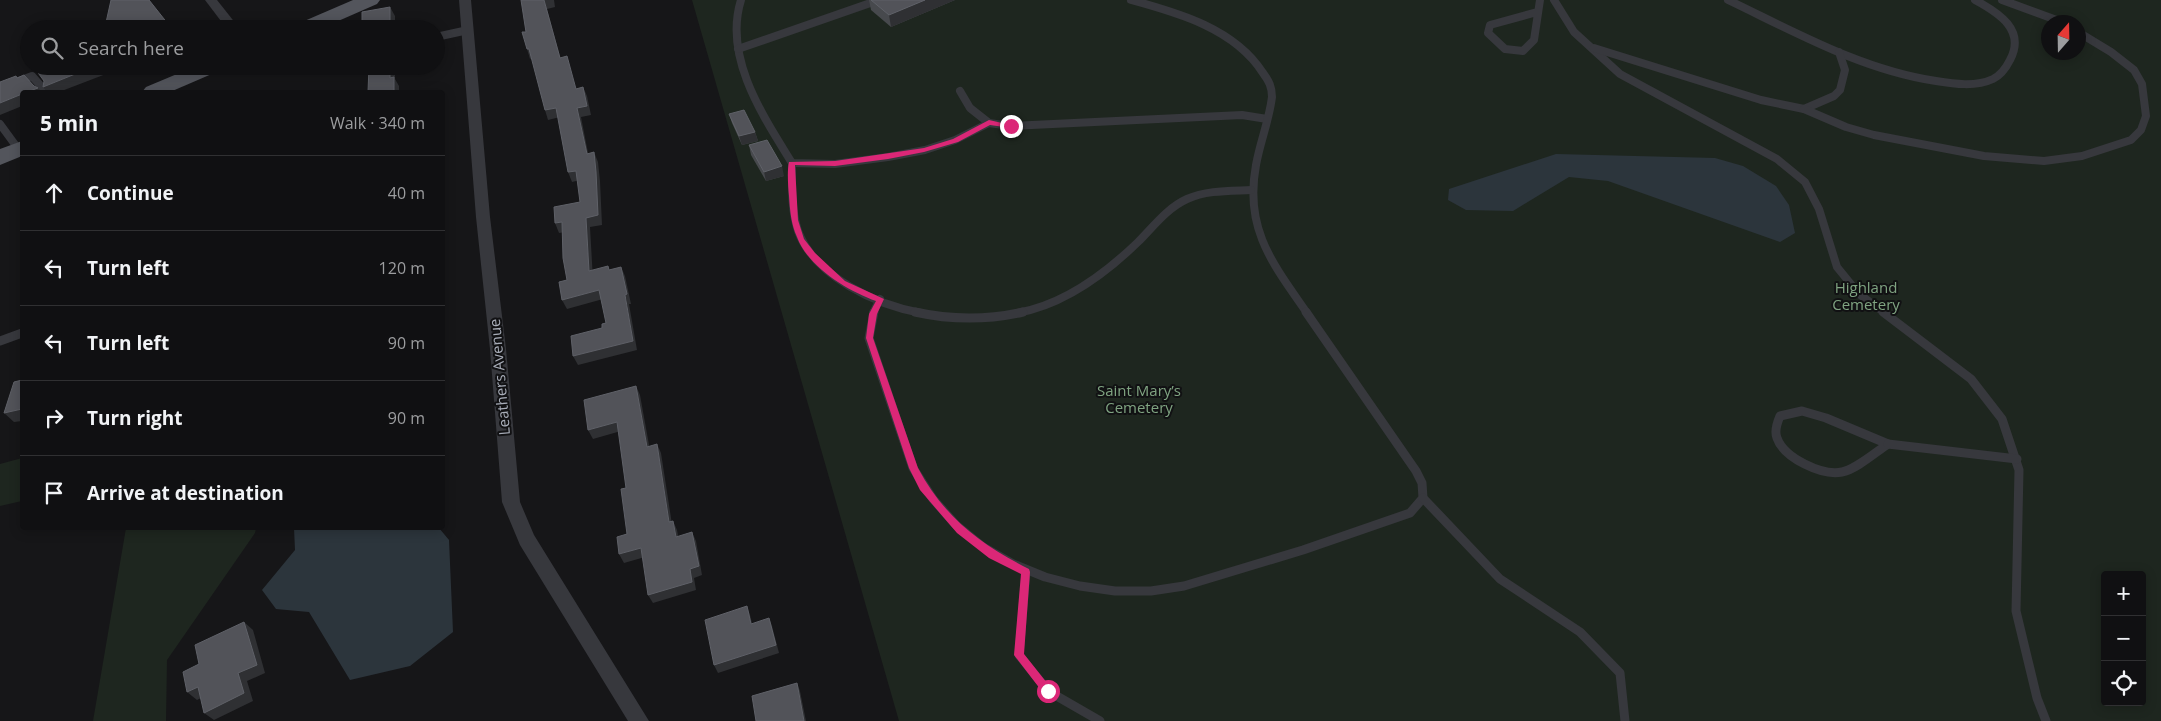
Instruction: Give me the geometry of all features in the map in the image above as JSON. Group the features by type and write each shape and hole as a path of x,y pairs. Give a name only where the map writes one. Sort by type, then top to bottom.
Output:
{"main road":[{"path":"328,20 370,0"},
{"path":"158,90 193,75"}],"street":[{"path":"211,0 227,20"},
{"name":"Leathers Avenue","path":"465,0 483,217 498,349 511,502 526,539 638,721"}],"lane":[{"path":"740,0 735,30 740,59 767,123 792,163 795,220 801,239 812,255 843,283 860,292 918,313 956,318 984,319 1035,310 1086,284 1131,248 1179,203 1208,193 1251,190"},
{"path":"738,49 879,0"},
{"path":"1131,0 1187,17 1232,41 1263,70 1272,89 1251,190 1254,218 1262,243 1279,273 1416,471 1422,483 1423,498 1500,579 1580,632 1620,673 1625,721"},
{"path":"1537,12 1490,25 1488,33 1505,49 1523,51 1534,40 1540,0"},
{"path":"1554,0 1574,32 1620,74 1777,159 1804,182 1819,209 1837,267 1859,294 1971,379 2002,419 2017,459 2019,470 2016,611 2037,698 2046,721"},
{"path":"1728,0 1839,52 1880,68 1905,76 1961,84 1999,76 2009,62 2016,42 2016,35 2010,28 1975,0"},
{"path":"2002,0 2045,15"},
{"path":"445,35 468,30"},
{"path":"1591,48 1761,100 1804,109 1883,138 2002,158 2057,161 2115,147 2135,138 2142,133 2147,112 2143,87 2134,72 2108,51 2086,37"},
{"path":"1804,109 1834,96 1840,90 1845,70 1839,52"},
{"path":"0,88 32,76 44,90"},
{"path":"960,91 970,108 989,122 1011,126 1242,115 1267,119"},
{"path":"792,163 835,164 924,150 955,140 989,122"},
{"path":"0,124 14,152"},
{"path":"880,299 873,314 870,338 913,468 924,488 960,530 993,555 1026,572 1047,579 1099,590 1150,591 1180,588 1300,552 1410,513 1423,498"},
{"path":"0,341 20,334"},
{"path":"1888,444 1843,472 1816,469 1795,460 1779,442 1775,428 1780,416 1802,412 1826,418 1888,444 2017,459"},
{"path":"1026,572 1019,655 1048,691 1100,721"}],"green space":[{"path":"692,0 2161,0 2161,721 899,721"},
{"path":"20,459 20,501 0,506 0,464"},
{"path":"126,530 256,530 167,660 166,721 93,721"}],"shaded area":[{"path":"1556,154 1715,158 1743,166 1776,186 1789,205 1795,233 1780,242 1608,181 1569,177 1513,211 1466,210 1448,200 1449,189"},
{"path":"294,530 441,530 449,540 453,632 410,666 350,680 309,612 276,609 262,590 295,550"}],"building":[{"path":"111,0 149,0 165,20 107,20"},
{"path":"521,0 544,0 560,58 567,56 576,89 583,87 587,106 577,108 587,154 594,152 598,215 586,218 589,271 608,266 609,270 621,267 627,294 625,295 633,341 573,356 571,336 602,328 602,324 606,323 599,290 562,300 559,282 567,280 563,258 562,222 555,223 554,207 580,202 576,171 568,172 556,108 545,110 529,49 527,49 522,32 526,32"},
{"path":"871,0 925,0 889,15"},
{"path":"390,7 390,20 362,20 362,12"},
{"path":"24,75 38,88 20,90 20,95 0,103 0,82 16,76 17,78"},
{"path":"40,75 73,75 43,87 44,81"},
{"path":"369,75 390,75 390,78 394,77 394,90 368,90"},
{"path":"744,110 755,132 739,136 729,114"},
{"path":"767,140 782,166 764,172 749,145"},
{"path":"20,380 20,409 4,413 14,382"},
{"path":"636,386 647,447 657,444 669,522 673,521 676,537 692,532 699,566 690,569 692,582 648,595 641,548 619,554 617,537 627,534 621,489 626,488 617,422 588,430 584,400"},
{"path":"747,606 751,624 769,618 776,645 714,665 705,620"},
{"path":"244,622 257,665 238,673 244,693 204,713 198,687 187,692 183,672 199,664 195,645"},
{"path":"797,683 804,721 756,721 752,696"}],"route":[{"path":"1011,126 989,122 955,140 924,150 888,157 835,164 792,163 792,193 795,220 801,239 812,255 843,283 860,292 880,299 873,314 870,338 913,468 924,488 960,530 993,555 1026,572 1019,655 1048,691"}],"park label":[{"name":"Highland Cemetery","path":"1866,296"},
{"name":"Saint Mary’s Cemetery","path":"1139,400"}]}
